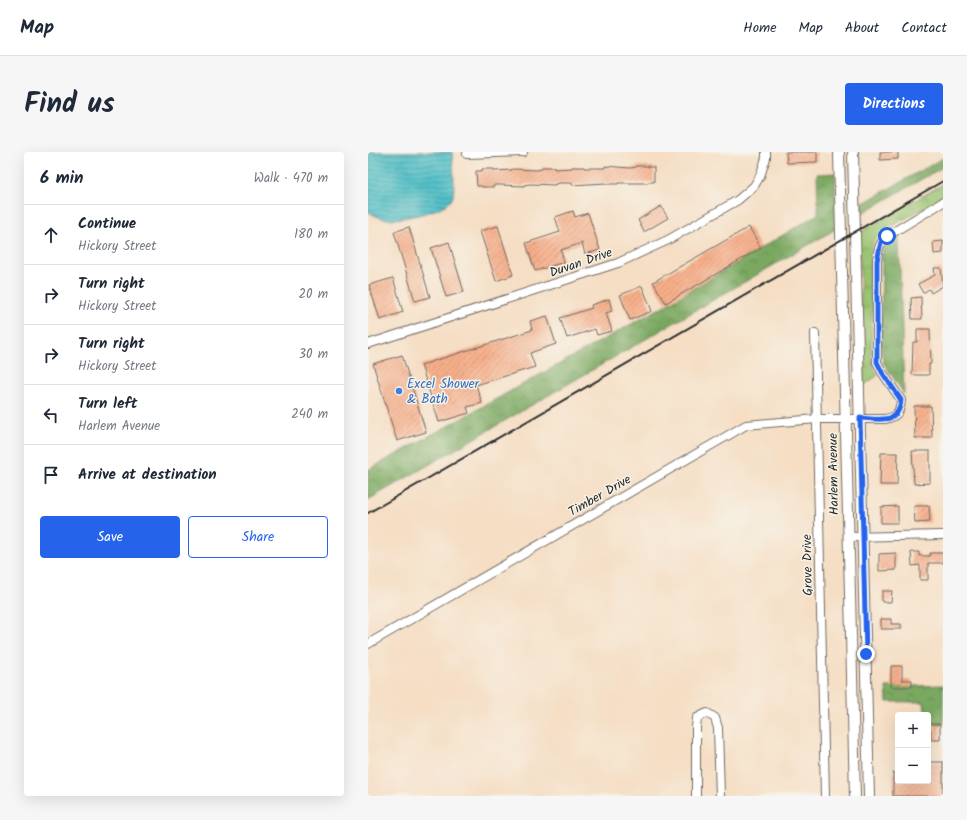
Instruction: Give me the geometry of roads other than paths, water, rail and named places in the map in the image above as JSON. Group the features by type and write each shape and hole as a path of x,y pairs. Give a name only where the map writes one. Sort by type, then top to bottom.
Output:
{"main road":[{"name":"Harlem Avenue","path":"839,152 855,796"},
{"name":"Harlem Avenue","path":"853,152 869,796"},
{"path":"851,655 866,654"}],"street":[{"path":"467,154 523,152"},
{"name":"Duvan Drive","path":"368,344 618,263 668,240 738,200 754,186 760,176 766,158 766,152"},
{"name":"Timber Drive","path":"368,644 746,425 817,419 885,419 896,416 901,400 877,362 877,261 881,242 899,228 943,202"},
{"name":"Grove Drive","path":"815,333 825,796"},
{"path":"848,537 943,535"},
{"path":"696,796 697,718 706,713 715,718 718,728 720,796"}],"water":[{"path":"368,152 452,152 454,183 452,199 448,203 432,211 402,218 388,219 373,214 368,211"}],"railway":[{"path":"368,513 943,181"}],"place":[{"name":"Excel Shower & Bath","path":"399,391"}]}
